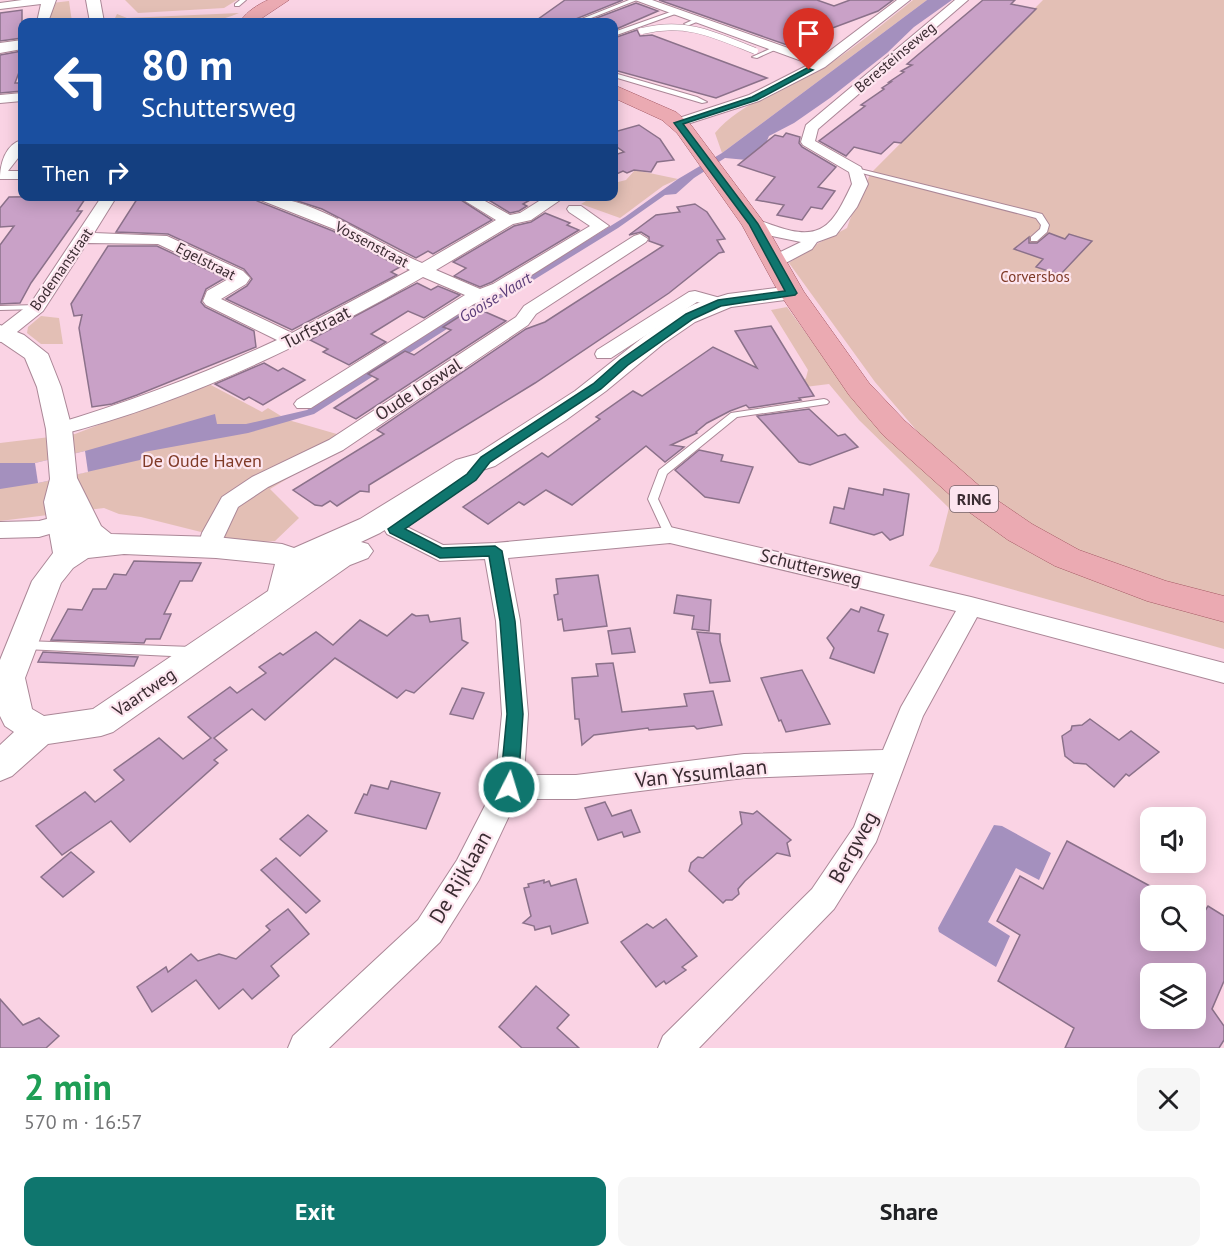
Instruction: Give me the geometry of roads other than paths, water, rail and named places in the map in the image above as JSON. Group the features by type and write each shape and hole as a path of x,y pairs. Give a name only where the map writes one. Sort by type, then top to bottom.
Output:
{"main road":[{"path":"255,18 275,11"},
{"name":"RING","path":"618,93 673,120 753,224 792,293 858,389 894,428 980,504 1020,532 1067,558 1159,592 1224,609"}],"street":[{"path":"0,6 49,0 44,18"},
{"path":"93,0 96,18"},
{"path":"641,0 675,12 692,22 821,64"},
{"path":"673,120 728,107 754,98 821,64 904,0"},
{"name":"Beresteinseweg","path":"856,170 808,142 811,128 962,0"},
{"path":"0,48 18,46"},
{"path":"673,120 707,104 769,90"},
{"path":"0,99 18,97"},
{"path":"0,173 18,149"},
{"path":"753,224 778,233 811,239 830,232 849,207 860,184 856,170"},
{"path":"0,173 18,175"},
{"name":"Bodemanstraat","path":"1,337 37,308 107,201"},
{"name":"Vossenstraat","path":"276,201 340,226 422,270 479,295"},
{"path":"473,201 508,220"},
{"name":"Turfstraat","path":"59,429 100,419 160,398 239,365 422,270 508,220 525,217 551,201"},
{"path":"304,404 479,295 499,288 601,226 575,209"},
{"name":"Egelstraat","path":"83,238 161,239 237,275 240,280 213,295 212,301 291,340"},
{"name":"Oude Loswal","path":"209,546 213,532 230,502 260,482 336,445 522,321 530,310 640,239"},
{"path":"774,262 806,246 811,239"},
{"name":"Vaartweg","path":"39,731 101,722 340,558 372,544 472,477 486,460 597,386 624,362 690,317 718,303 792,293"},
{"path":"1,337 39,365 49,389 59,429 62,467 58,502 68,557"},
{"name":"Vaartweg","path":"290,562 376,524 466,466 486,460"},
{"path":"62,467 90,532 104,544"},
{"path":"0,530 39,529 62,523"},
{"name":"Schuttersweg","path":"395,529 440,553 495,551 670,535 971,606 1224,673"},
{"path":"0,766 39,731 17,716 9,678 47,581 56,567 68,557 82,549 104,544 209,546 282,554 290,562 282,597"},
{"name":"De Rijklaan","path":"305,1048 429,931 468,870 509,787 515,714 508,621 495,551"},
{"name":"Bergweg","path":"675,1048 823,898 866,833 910,715 971,606"},
{"name":"Van Yssumlaan","path":"509,787 576,787 744,766 893,761"}],"lane":[{"path":"237,4 243,0"},
{"path":"587,18 634,0"},
{"path":"618,33 675,12"},
{"path":"631,35 663,25 685,26 755,54 776,48"},
{"path":"618,76 695,98 707,104"},
{"path":"856,170 1039,216 1045,225 1044,230 1034,239"},
{"path":"0,308 37,308"},
{"path":"670,535 653,498 663,472 734,415 824,402"},
{"path":"21,645 204,652"}],"water":[{"name":"Gooise Vaart","path":"927,0 952,0 914,27 887,53 830,98 794,123 769,136 766,143 747,160 725,158 694,178 676,194 665,195 618,228 519,289 475,311 314,414 248,433 144,452 140,460 38,483 0,489 0,463 35,463 215,414 217,424 246,424 307,410 470,307 512,287 722,153"},
{"path":"994,825 1002,826 1051,853 1039,880 1016,868 988,922 1010,936 996,967 939,932 938,928"}],"park label":[{"name":"Corversbos","path":"1035,276"},
{"name":"De Oude Haven","path":"202,460"}]}
